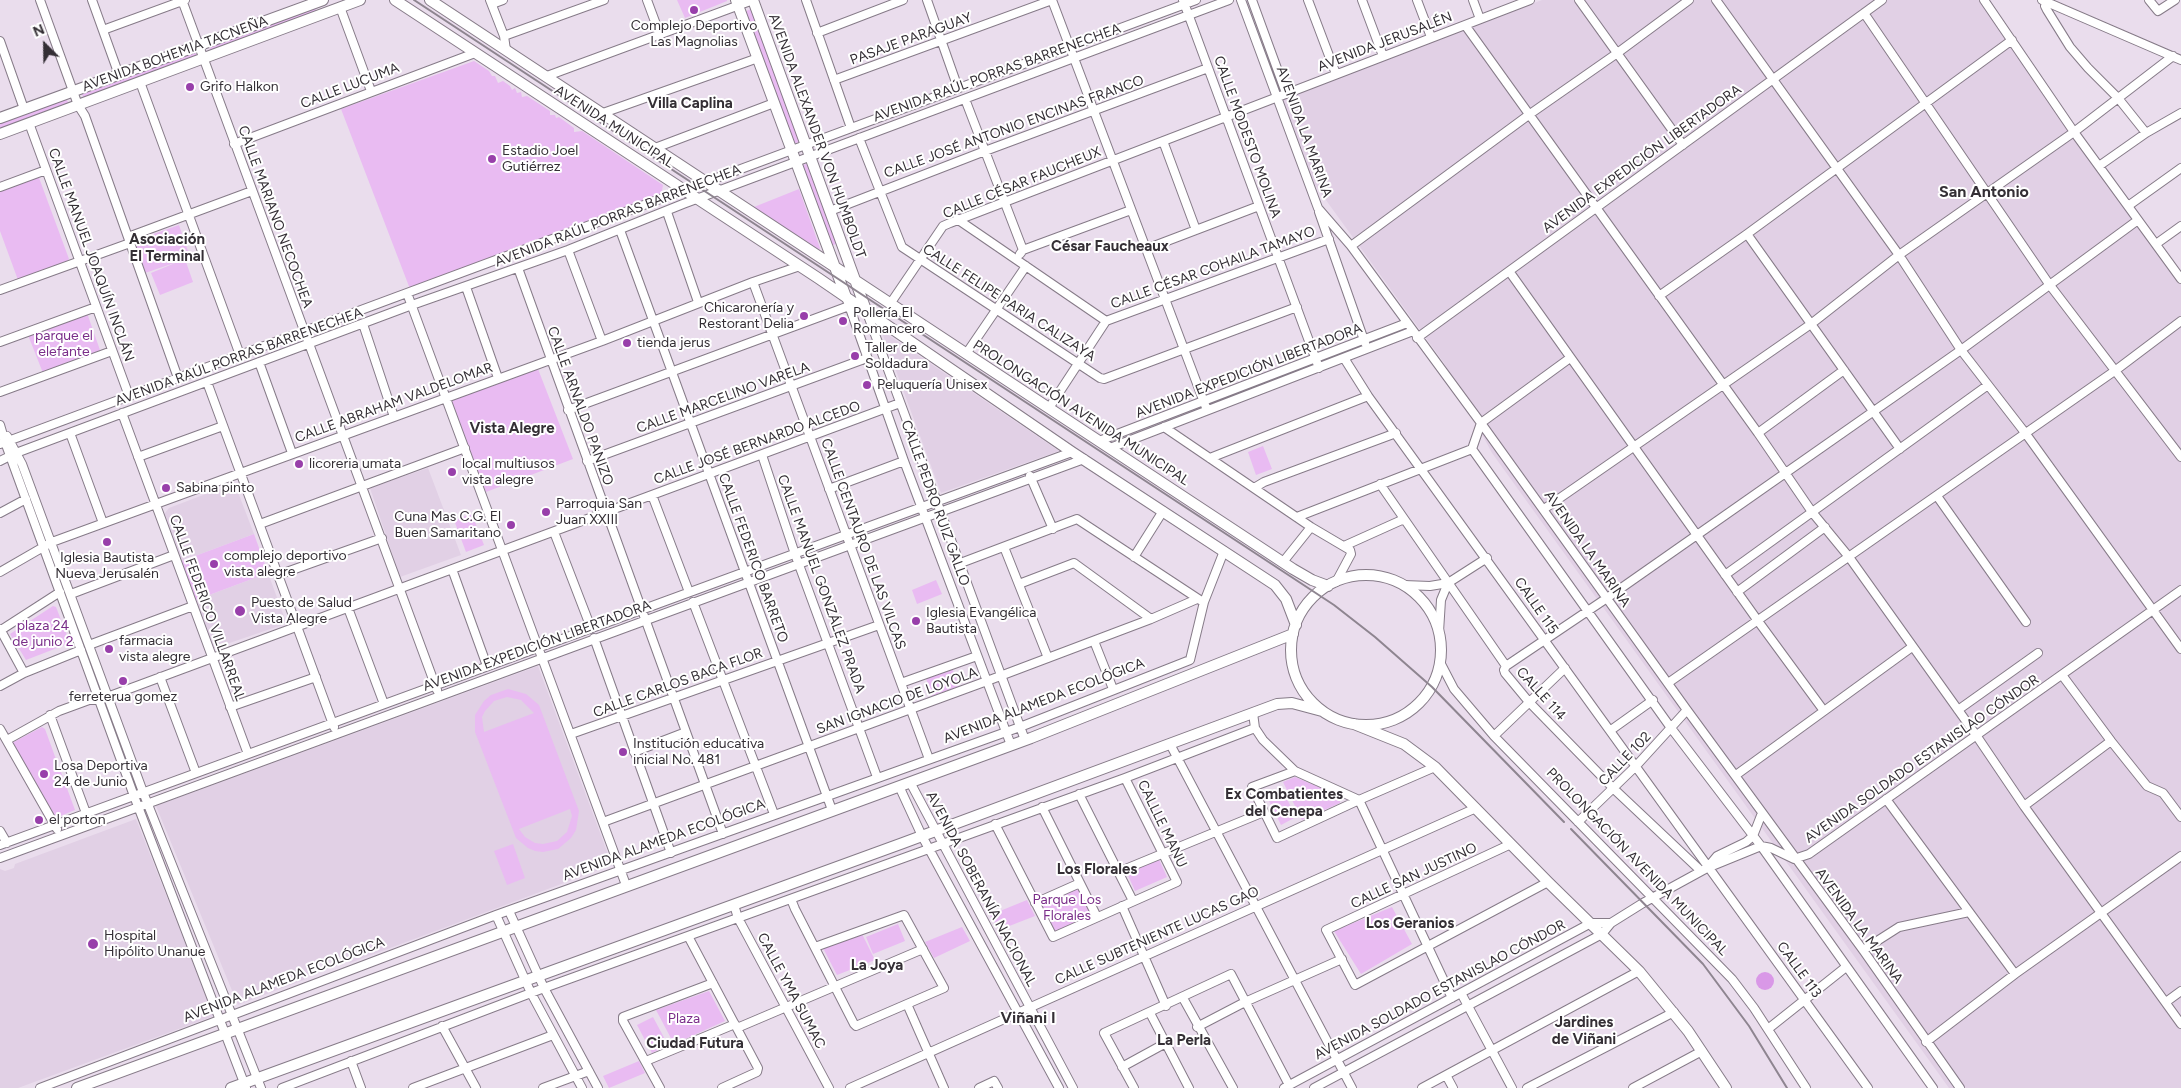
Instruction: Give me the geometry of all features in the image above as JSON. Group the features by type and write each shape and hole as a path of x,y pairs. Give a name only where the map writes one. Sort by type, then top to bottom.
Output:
{"main road":[{"name":"AVENIDA BOHEMIA TACNEÑA","path":"0,118 323,0"},
{"path":"323,0 326,12"},
{"name":"AVENIDA BOHEMIA TACNEÑA","path":"0,134 360,0"},
{"name":"AVENIDA MUNICIPAL","path":"395,0 818,278"},
{"name":"AVENIDA MUNICIPAL","path":"430,0 720,190 816,261"},
{"name":"AVENIDA ALEXANDER VON HUMBOLDT","path":"753,0 856,282"},
{"name":"AVENIDA ALEXANDER VON HUMBOLDT","path":"737,3 837,269"},
{"path":"831,253 842,247"},
{"name":"AVENIDA ALEXANDER VON HUMBOLDT","path":"800,266 816,261 831,253"},
{"name":"PROLONGACIÓN AVENIDA MUNICIPAL","path":"816,261 837,269 1308,578 1332,584"},
{"name":"CALLE PEDRO RUIZ GALLO","path":"837,269 848,302"},
{"name":"PROLONGACIÓN AVENIDA MUNICIPAL","path":"818,278 848,302 866,310 1072,452 1279,589 1286,599 1294,629"},
{"name":"CALLE PEDRO RUIZ GALLO","path":"856,282 866,310"},
{"name":"PROLONGACIÓN AVENIDA MUNICIPAL","path":"1354,724 1380,724 1397,719 1412,710 1430,691 1440,662 1442,649 1440,632 1424,601 1404,585 1388,578 1370,575 1353,576 1332,584 1308,603 1294,629 1291,651 1296,676 1305,694 1322,711 1337,719 1404,744 1435,767 1639,971 1674,1012 1726,1088"},
{"name":"AVENIDA ALAMEDA ECOLÓGICA","path":"76,1088 1025,740 1197,672 1294,629"},
{"path":"231,1088 259,1083 538,976 1277,704 1292,703 1322,711"}],"street":[{"path":"40,0 78,105 85,116 178,378"},
{"path":"92,0 119,75"},
{"path":"103,30 183,0"},
{"name":"CALLE MARIANO NECOCHEA","path":"183,0 234,144 439,695"},
{"path":"503,0 491,2 504,36 506,50"},
{"path":"504,36 604,0"},
{"path":"647,0 660,35"},
{"path":"547,76 660,35 737,3 753,0"},
{"path":"806,0 850,128"},
{"path":"817,32 903,0"},
{"path":"927,0 958,88"},
{"path":"1052,0 1207,410"},
{"name":"PASAJE PARAGUAY","path":"834,80 1052,0"},
{"name":"AVENIDA RAÚL PORRAS BARRENECHEA","path":"5,442 1069,47 1184,2 1196,0"},
{"name":"AVENIDA RAÚL PORRAS BARRENECHEA","path":"0,461 122,413 412,305 568,250 720,190 1229,0"},
{"name":"AVENIDA LA MARINA","path":"1241,0 1318,208 1351,246 1544,509 1794,858 1863,950 1960,1088"},
{"name":"AVENIDA LA MARINA","path":"1252,0 1286,93"},
{"path":"1308,0 1336,74"},
{"path":"1362,0 1383,56"},
{"path":"1417,0 1432,38"},
{"path":"1472,0 1480,19"},
{"name":"AVENIDA JERUSALÉN","path":"1226,116 1527,0"},
{"path":"1579,0 1683,145"},
{"path":"1351,246 1688,0"},
{"path":"1716,0 1774,78 1899,255 1961,350 2026,434 2181,649"},
{"name":"AVENIDA EXPEDICIÓN LIBERTADORA","path":"1110,448 1367,349 1415,334 1509,271 1882,0"},
{"path":"1984,0 2074,132 2180,277"},
{"path":"2149,0 2158,11 2175,0"},
{"path":"2146,133 2118,98 2088,68 2070,46 2047,10 2046,1 2181,60"},
{"name":"CALLE MODESTO MOLINA","path":"1184,2 1319,368"},
{"path":"340,7 371,91"},
{"path":"1864,13 2049,284 2181,457"},
{"path":"1465,25 1758,432 1812,512 1849,557 1976,735 2024,806 2181,1024"},
{"path":"1659,296 2012,40"},
{"path":"0,41 4,64 24,109"},
{"name":"CALLE LUCUMA","path":"234,144 475,52"},
{"path":"1544,509 1811,324 1899,255 2074,132 2173,56"},
{"path":"603,114 758,58"},
{"name":"CALLE JOSÉ ANTONIO ENCINAS FRANCO","path":"830,211 1208,68"},
{"path":"140,82 240,355"},
{"path":"965,98 1023,250"},
{"path":"655,148 774,102"},
{"path":"2099,166 2146,133 2181,113"},
{"name":"CALLE CÉSAR FAUCHEUX","path":"890,304 944,226 957,219 1226,116"},
{"name":"CALLE MANUEL JOAQUÍN INCLÁN","path":"29,123 129,396"},
{"name":"CALLE FELIPE PARIA CALIZAYA","path":"859,138 900,244 996,310 1104,379 1297,307"},
{"path":"1163,141 1196,230"},
{"path":"2128,206 2181,168"},
{"path":"0,187 46,170"},
{"path":"0,290 79,261 189,214 252,191"},
{"path":"1146,249 1259,206"},
{"path":"1318,208 1367,349"},
{"path":"1016,260 1023,250 1131,210"},
{"path":"667,212 698,302"},
{"name":"CALLE CÉSAR COHAILA TAMAYO","path":"957,219 1106,321 1328,238"},
{"path":"1506,666 1786,474 1873,410 1961,350 2138,220"},
{"path":"2156,244 2181,226"},
{"name":"CALLE FEDERICO BARRETO","path":"620,230 832,810"},
{"path":"1747,234 1900,450"},
{"path":"568,250 602,341"},
{"name":"CALLE ABRAHAM VALDELOMAR","path":"0,572 52,542 602,341 698,302 800,266"},
{"path":"966,354 1026,266"},
{"name":"CALLE ARNALDO PANIZO","path":"518,268 723,834"},
{"path":"1509,271 1696,535 1824,711"},
{"name":"CALLE CENTAURO DE LAS VILCAS","path":"753,282 928,759"},
{"path":"466,287 498,378"},
{"path":"407,293 626,885"},
{"path":"568,410 773,335 848,302"},
{"name":"CALLE PEDRO RUIZ GALLO","path":"848,302 904,461 1011,745"},
{"path":"0,342 96,307"},
{"name":"CALLE PEDRO RUIZ GALLO","path":"866,310 958,564 1025,740"},
{"path":"1049,408 1106,321"},
{"path":"1668,683 2026,434 2181,321"},
{"name":"AVENIDA EXPEDICIÓN LIBERTADORA","path":"1100,441 1406,323"},
{"path":"363,324 394,417"},
{"path":"0,392 112,351"},
{"name":"CALLE MARCELINO VARELA","path":"587,461 867,358"},
{"name":"CALLE 115","path":"1344,358 1368,396 1611,730 1704,869"},
{"path":"1472,449 1481,423 1570,358"},
{"path":"259,362 292,453"},
{"path":"1758,432 1844,370"},
{"path":"207,382 336,733"},
{"path":"1725,575 1988,385"},
{"path":"1210,458 1368,396"},
{"name":"CALLE JOSÉ BERNARDO ALCEDO","path":"6,740 50,715 89,700 99,700 900,404"},
{"name":"CALLE FEDERICO VILLARREAL","path":"122,413 248,754"},
{"path":"138,457 223,426"},
{"path":"1164,427 1311,527 1350,550 1351,554 1332,584"},
{"path":"1,428 5,442 13,455 22,464 143,792 259,1083"},
{"path":"70,433 104,523"},
{"path":"1254,488 1264,482 1396,433"},
{"path":"260,524 465,448"},
{"path":"1297,517 1472,449"},
{"path":"1472,449 1653,700 1671,728 1761,846 1929,1087"},
{"name":"AVENIDA EXPEDICIÓN LIBERTADORA","path":"3,844 1072,452"},
{"path":"13,455 43,547 134,796 245,1086"},
{"name":"CALLE MANUEL GONZÁLEZ PRADA","path":"762,455 795,554 877,778"},
{"name":"AVENIDA EXPEDICIÓN LIBERTADORA","path":"0,858 1084,459"},
{"path":"830,488 904,461"},
{"path":"1028,468 1053,529"},
{"name":"CALLE 114","path":"1380,484 1506,666 1505,673 1529,702 1614,789 1704,869"},
{"path":"652,495 690,592"},
{"path":"1937,496 2026,622"},
{"path":"0,513 26,499"},
{"path":"1134,557 1163,511"},
{"path":"958,564 1077,519 1201,600"},
{"path":"1344,546 1404,519"},
{"path":"1283,562 1311,527"},
{"path":"1737,592 1825,527"},
{"path":"554,532 591,628"},
{"path":"278,575 382,538"},
{"path":"1004,548 1048,658"},
{"path":"1197,672 1190,660 1201,600 1224,551"},
{"path":"71,594 174,556"},
{"path":"1404,585 1430,586 1448,584 1487,558"},
{"path":"1019,584 1074,563 1151,619"},
{"path":"452,570 487,666"},
{"path":"1440,632 1440,606 1448,584"},
{"name":"AVENIDA SOLDADO ESTANISLAO CÓNDOR","path":"1794,858 1810,854 2181,590"},
{"path":"24,673 0,630 60,592"},
{"name":"SAN IGNACIO DE LOYOLA","path":"603,822 986,682 1201,600"},
{"path":"693,602 774,814"},
{"path":"90,645 193,606"},
{"path":"348,608 384,704"},
{"name":"CALLE CARLOS BACA FLOR","path":"571,734 879,625"},
{"path":"594,638 671,853"},
{"path":"1094,641 1113,690"},
{"path":"1736,775 1912,647"},
{"path":"0,686 24,673 81,650"},
{"path":"1958,710 2038,653"},
{"path":"901,683 977,656"},
{"name":"AVENIDA ALAMEDA ECOLÓGICA","path":"40,1088 496,915 1020,727 1190,660"},
{"name":"PROLONGACIÓN AVENIDA MUNICIPAL","path":"1440,662 1454,689 1494,736 1732,979 1768,1029 1806,1088"},
{"path":"1494,736 1565,668"},
{"path":"2062,675 2147,786 2162,793 2181,817"},
{"path":"160,677 196,773"},
{"path":"230,708 316,677"},
{"name":"CALLE 102","path":"1611,730 1653,700"},
{"name":"CALLE 102","path":"1578,822 1614,789 1687,710"},
{"path":"1253,713 1255,728 1263,740 1295,771 1359,800 1452,998"},
{"path":"50,715 86,813"},
{"path":"282,1088 544,988 929,847 1125,778 1255,728"},
{"path":"0,729 60,836"},
{"path":"634,752 686,732"},
{"path":"2024,806 2111,741"},
{"path":"1170,744 1352,1088"},
{"path":"1295,771 1252,787 1277,838 1435,767"},
{"name":"CALLLE MANU","path":"1125,778 1177,882 1133,902"},
{"name":"AVENIDA SOBERANÍA NACIONAL","path":"910,782 1073,1088"},
{"name":"AVENIDA SOBERANÍA NACIONAL","path":"899,786 922,836 1058,1088"},
{"path":"995,824 1052,937 1133,902 1079,794"},
{"path":"1886,799 2015,974"},
{"path":"1042,807 1097,917"},
{"name":"CALLE SUBTENIENTE LUCAS GAO","path":"850,1088 1476,808"},
{"path":"1118,872 1264,812"},
{"path":"1704,869 1717,856 1746,842 1753,836 1762,813"},
{"path":"0,831 3,844"},
{"name":"CALLE SAN JUSTINO","path":"1342,959 1326,930 1511,844"},
{"path":"1761,846 1794,858"},
{"name":"AVENIDA SOLDADO ESTANISLAO CÓNDOR","path":"1314,1088 1602,934 1611,923 1652,897 1704,869 1761,846"},
{"path":"1926,1042 2015,974 2181,856"},
{"name":"CALLE 113","path":"1704,869 1805,999 1868,1088"},
{"path":"1197,1027 1245,1002 1342,959 1355,984 1548,882"},
{"path":"1035,903 1080,883"},
{"path":"791,899 815,948 856,1026 944,988 904,915 815,948"},
{"name":"CALLE YMA SUMAC","path":"734,905 738,918 829,1088"},
{"path":"1122,906 1166,1006"},
{"path":"508,911 544,988 598,1088"},
{"path":"1863,950 1899,927 1969,912"},
{"path":"496,915 525,981 582,1088"},
{"path":"971,926 983,920"},
{"name":"AVENIDA SOLDADO ESTANISLAO CÓNDOR","path":"1286,1087 1590,924 1611,923"},
{"path":"688,936 758,1070 723,1088"},
{"path":"646,1062 786,1008 923,949"},
{"path":"1768,1029 1846,967"},
{"path":"1422,1088 1639,971"},
{"path":"1134,1088 1104,1033 1166,1006 1231,974 1286,1087"},
{"path":"660,1088 623,1021 623,1017 713,983"},
{"path":"2166,1002 2181,991"},
{"path":"1461,993 1512,1088"},
{"path":"1182,998 1232,1088"},
{"path":"907,1004 944,1088"},
{"path":"1527,1088 1674,1012"},
{"path":"1150,1013 1164,1044 1189,1088"},
{"path":"442,1026 476,1088"},
{"path":"413,1088 553,1035"},
{"path":"1122,1067 1164,1044"},
{"path":"1633,1088 1702,1051"},
{"path":"351,1061 361,1088"},
{"path":"543,1088 588,1071"},
{"path":"1446,1075 1453,1088"},
{"path":"980,1088 996,1085"}],"shaded area":[{"path":"1542,0 1981,0 2181,280 2181,1088 1949,1088 1492,453 1444,363 1315,185 1280,99"},
{"path":"881,330 1059,451 941,493"},
{"path":"428,468 461,555 400,577 370,488"},
{"path":"232,484 236,487 254,534 179,562 163,519 165,513 169,508"},
{"name":"Puesto de Salud Vista Alegre","path":"268,573 286,622 285,624 212,649 193,601"},
{"path":"538,666 612,865 350,963 339,957 312,967 306,979 238,1005 156,806"},
{"name":"Hospital Hipólito Unanue","path":"136,819 214,1016 18,1088 0,1088 0,869 5,871 14,868 15,864"},
{"path":"1765,972 1771,975 1774,981 1771,987 1765,990 1759,987 1756,981 1759,975"}],"green space":[{"name":"Complejo Deportivo Las Magnolias","path":"677,0 727,0 727,1 685,18"},
{"path":"315,7 317,13 212,53 209,47"},
{"path":"751,9 799,142 793,144 744,12"},
{"path":"195,52 198,58 84,98 81,92"},
{"name":"Estadio Joel Gutiérrez","path":"474,61 489,71 492,76 495,76 498,83 503,81 512,90 515,88 517,93 521,92 522,97 527,96 550,111 550,115 555,115 556,118 559,117 574,128 574,132 582,131 663,185 661,197 410,289 341,109"},
{"path":"66,98 69,104 0,129 0,122"},
{"path":"807,164 838,243 831,246 801,165"},
{"path":"38,175 69,259 66,263 18,280 0,231 0,189"},
{"path":"799,189 820,248 819,250 754,207"},
{"path":"179,225 190,257 185,259 193,282 160,295 151,273 180,261 145,273 134,241"},
{"name":"parque el elefante","path":"87,313 101,353 43,373 28,335"},
{"path":"538,369 573,459 486,492 450,400"},
{"path":"1263,446 1272,469 1256,475 1248,452"},
{"path":"472,514 484,545 466,552 454,520"},
{"path":"254,534 268,573 193,601 179,562"},
{"path":"936,580 942,594 917,604 912,590"},
{"name":"plaza 24 de junio 2","path":"53,606 56,607 70,643 26,660 10,634"},
{"path":"952,668 959,686 932,696 926,678"},
{"path":"508,689 526,694 539,705 579,811 576,830 571,838 558,849 543,852 535,851 516,838 475,732 475,715 484,701 491,695","holes":["507,697 521,700 534,713 484,732 482,717 485,711 494,701","570,809 572,816 567,832 557,841 543,844 535,843 525,837 519,829"]},
{"name":"Losa Deportiva 24 de Junio","path":"42,727 45,729 57,762 56,767 61,772 75,810 53,819 34,784 33,776 28,775 10,744"},
{"path":"1295,777 1340,796 1340,803 1302,820 1283,782"},
{"path":"1282,789 1296,817 1281,825 1267,797"},
{"path":"513,844 525,878 507,885 494,851"},
{"path":"1158,857 1167,877 1135,891 1126,871"},
{"name":"Parque Los Florales","path":"1077,887 1091,912 1091,916 1055,932 1051,931 1039,904"},
{"path":"1027,900 1035,916 999,930 990,915"},
{"path":"1392,907 1412,944 1361,974 1334,931"},
{"path":"898,924 905,941 873,954 866,937"},
{"path":"962,927 970,941 934,958 925,942"},
{"path":"861,932 875,960 837,975 823,948"},
{"name":"Plaza","path":"709,991 725,1021 674,1044 656,1010"},
{"path":"653,1017 668,1045 652,1053 637,1025"},
{"path":"639,1061 645,1073 609,1088 603,1076"}],"railway":[{"path":"414,0 1334,605 1375,637 1432,687 1564,822"},
{"path":"1571,829 1703,964 1749,1026 1787,1088"}],"place":[{"name":"Complejo Deportivo Las Magnolias","path":"694,10"},
{"name":"Grifo Halkon","path":"190,87"},
{"name":"Estadio Joel Gutiérrez","path":"492,159"},
{"name":"Chicaronería y Restorant Delia","path":"804,316"},
{"name":"Pollería El Romancero","path":"843,321"},
{"name":"tienda jerus","path":"627,343"},
{"name":"Taller de Soldadura","path":"855,356"},
{"name":"Peluquería Unisex","path":"867,385"},
{"name":"licoreria umata","path":"299,464"},
{"name":"local multiusos vista alegre","path":"452,472"},
{"name":"Sabina pinto","path":"166,488"},
{"name":"Parroquia San Juan XXIII","path":"546,512"},
{"name":"Cuna Mas C.G. El Buen Samaritano","path":"511,525"},
{"name":"Iglesia Bautista Nueva Jerusalén","path":"107,542"},
{"name":"complejo deportivo vista alegre","path":"214,564"},
{"name":"Puesto de Salud Vista Alegre","path":"240,611"},
{"name":"Iglesia Evangélica Bautista","path":"916,621"},
{"name":"farmacia vista alegre","path":"109,649"},
{"name":"ferreterua gomez","path":"123,681"},
{"name":"Institución educativa inicial No. 481","path":"623,752"},
{"name":"Losa Deportiva 24 de Junio","path":"44,774"},
{"name":"el porton","path":"39,820"},
{"name":"Hospital Hipólito Unanue","path":"93,944"}],"district":[{"name":"Villa Caplina","path":"690,104"},
{"name":"San Antonio","path":"1984,192"},
{"name":"César Faucheaux","path":"1110,247"},
{"name":"Asociación El Terminal","path":"167,248"},
{"name":"Vista Alegre","path":"512,429"},
{"name":"Ex Combatientes del Cenepa","path":"1284,804"},
{"name":"Los Florales","path":"1097,870"},
{"name":"Los Geranios","path":"1410,924"},
{"name":"La Joya","path":"877,966"},
{"name":"Viñani I","path":"1028,1018"},
{"name":"Jardines de Viñani","path":"1584,1032"},
{"name":"La Perla","path":"1184,1041"},
{"name":"Ciudad Futura","path":"695,1044"}]}
